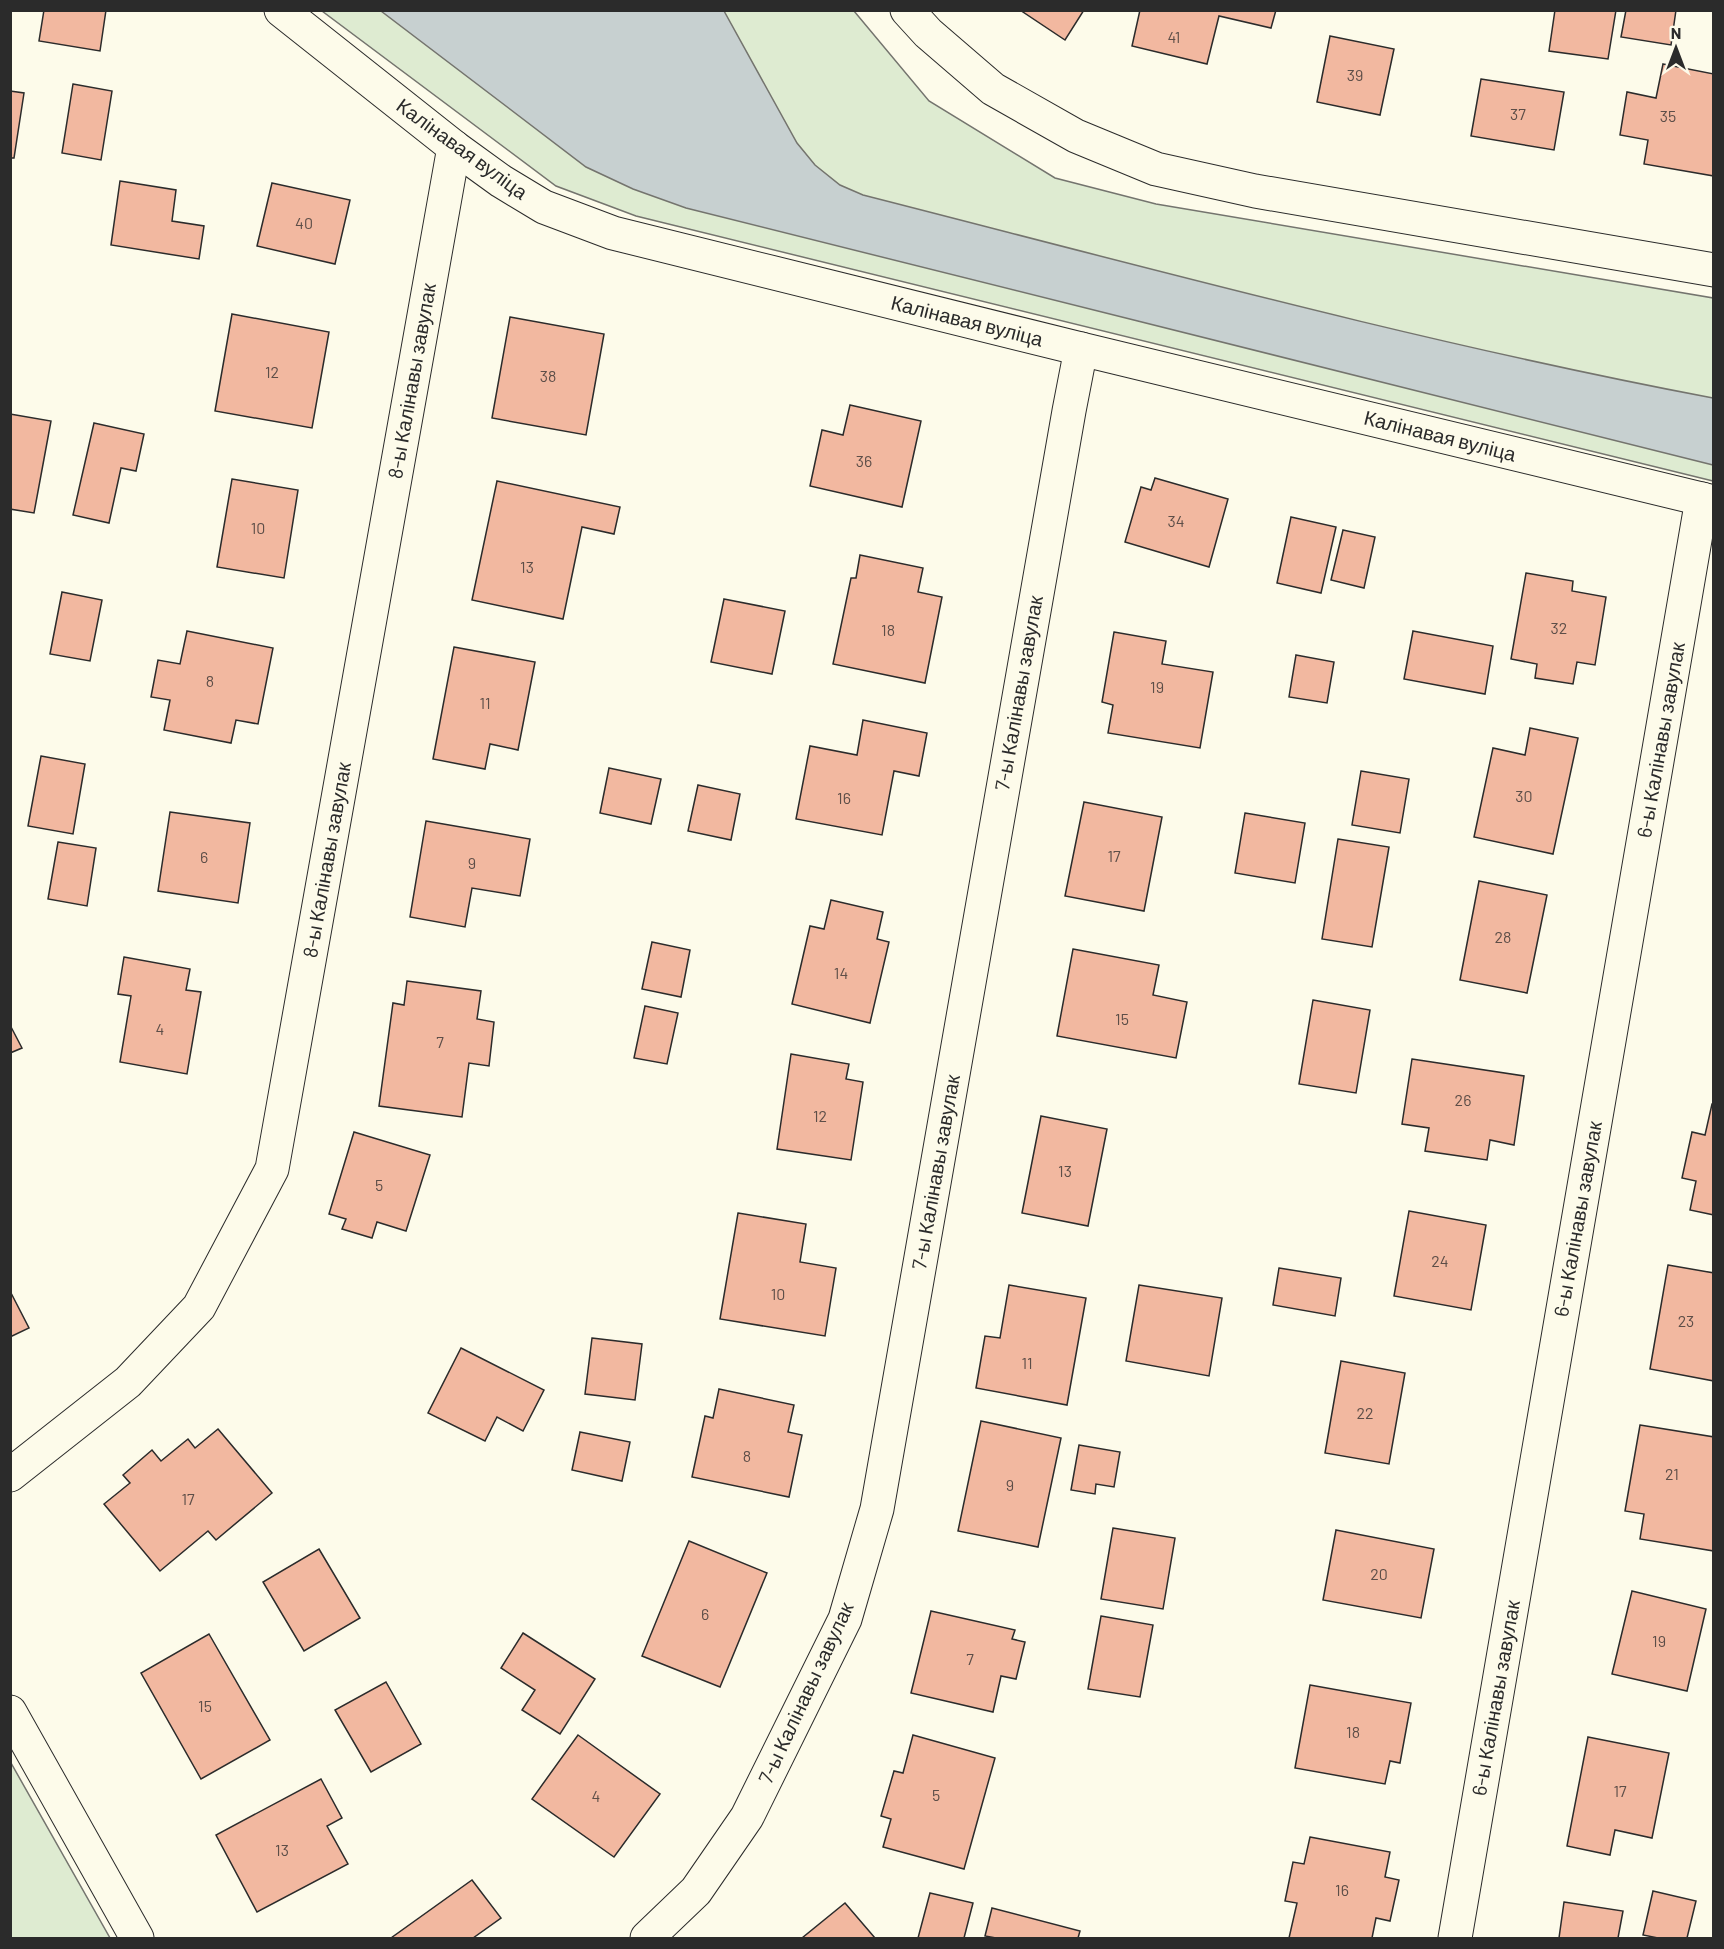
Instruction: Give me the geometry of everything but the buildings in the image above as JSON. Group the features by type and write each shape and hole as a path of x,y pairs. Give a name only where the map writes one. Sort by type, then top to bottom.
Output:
{"street":[{"name":"Калінавая вуліца","path":"281,10 454,147 501,181 544,207 613,233 1708,501"},
{"path":"907,10 928,33 993,89 1076,136 1156,169 1266,193 1713,270"},
{"name":"8-ы Калінавы завулак","path":"10,1475 128,1382 199,1307 272,1169 454,147"},
{"name":"7-ы Калінавы завулак","path":"647,1938 696,1891 747,1817 845,1619 877,1509 1068,411 1081,349"},
{"name":"6-ы Калінавы завулак","path":"1455,1938 1708,501"},
{"path":"10,1712 137,1938"}],"green space":[{"path":"322,11 854,11 929,101 1055,178 1156,204 1713,298 1713,481 636,216 556,186"},
{"path":"11,1763 110,1938 11,1938"}],"shaded area":[{"path":"381,11 724,11 797,143 815,165 840,185 863,195 1286,303 1499,354 1713,398 1713,465 686,208 633,189 586,167"}]}
